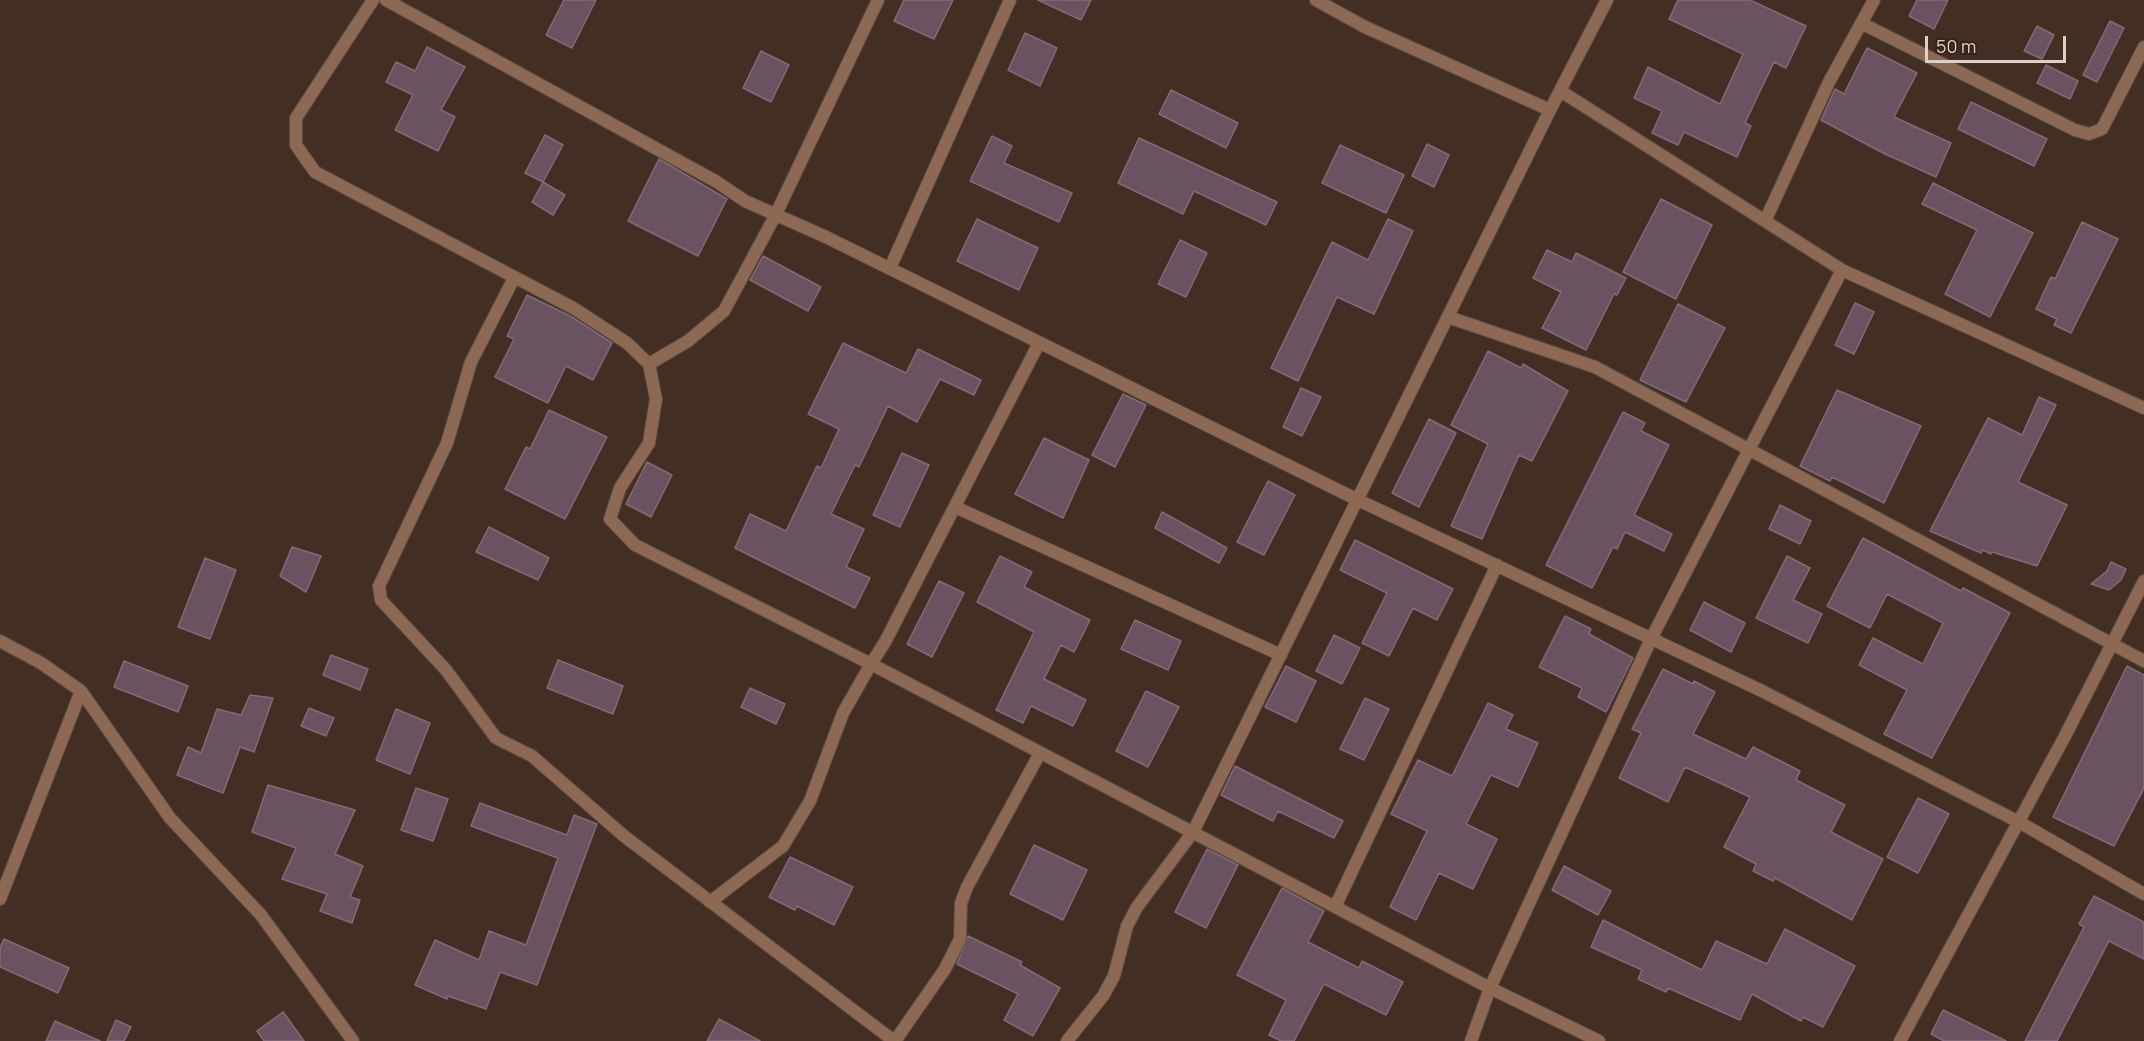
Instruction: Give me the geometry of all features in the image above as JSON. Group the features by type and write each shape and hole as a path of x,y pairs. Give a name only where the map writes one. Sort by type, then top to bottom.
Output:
{"street":[{"path":"373,0 296,118 296,145 315,172 574,309 627,342 649,364 656,399 649,443 620,488 610,519 635,545 871,664 1490,988 1599,1041"},
{"path":"386,0 775,216 826,237 890,268 1358,500 1652,637 2019,822 2144,894"},
{"path":"649,364 688,341 724,310 775,216 878,0"},
{"path":"890,268 1010,0"},
{"path":"1316,0 1365,27 1550,110"},
{"path":"1067,1041 1103,996 1114,976 1127,926 1137,907 1193,832 1550,110 1562,92 1607,0"},
{"path":"1765,221 1829,82 1874,0"},
{"path":"1861,23 2075,130 2089,134 2102,129 2144,46"},
{"path":"1562,92 1842,270 2144,408"},
{"path":"1471,1041 1490,988 1652,637 1751,450 1842,270"},
{"path":"514,278 471,362 447,443 380,586 381,600 446,670 496,738 532,756 624,836 894,1041 945,969 960,939 961,903 967,887 1040,753"},
{"path":"1448,317 1595,367 2144,661"},
{"path":"710,902 783,846 810,801 843,713 885,642 1039,343"},
{"path":"955,507 1281,655"},
{"path":"1335,907 1497,565"},
{"path":"1900,1041 2019,822 2144,580"},
{"path":"0,642 42,663 81,691 170,818 261,915 353,1041"},
{"path":"0,899 81,691"}],"building":[{"path":"564,0 596,0 572,48 546,35"},
{"path":"904,0 953,0 934,39 894,21"},
{"path":"1038,0 1091,0 1081,20"},
{"path":"1678,0 1750,0 1806,26 1786,68 1774,62 1745,123 1751,126 1737,157 1684,132 1678,145 1652,133 1662,111 1634,98 1648,67 1720,104 1743,54 1669,19"},
{"path":"1917,0 1948,0 1934,29 1909,16"},
{"path":"2110,21 2124,28 2097,82 2083,75"},
{"path":"2037,26 2054,35 2042,59 2024,51"},
{"path":"1025,33 1057,48 1040,86 1008,70"},
{"path":"427,47 465,67 441,110 455,117 438,151 395,130 413,95 386,82 396,62 415,71"},
{"path":"1867,48 1917,73 1894,117 1951,143 1936,177 1885,154 1821,120 1835,89 1844,94"},
{"path":"761,51 789,65 771,102 743,88"},
{"path":"2046,65 2078,81 2070,99 2037,83"},
{"path":"1171,90 1238,123 1226,148 1159,114"},
{"path":"1971,102 2047,139 2034,166 1958,129"},
{"path":"545,135 563,145 543,182 525,173"},
{"path":"992,136 1012,146 1004,163 1072,193 1059,222 970,181"},
{"path":"1139,138 1277,202 1266,225 1194,191 1183,214 1118,183"},
{"path":"1427,144 1449,155 1434,187 1412,176"},
{"path":"1340,145 1404,175 1386,213 1322,183"},
{"path":"659,159 727,199 698,256 628,221"},
{"path":"543,182 565,195 553,215 532,202"},
{"path":"1933,183 2033,233 1990,317 1945,294 1977,230 1922,204"},
{"path":"1661,199 1712,225 1676,299 1623,272"},
{"path":"977,219 1038,248 1019,290 957,261"},
{"path":"1388,219 1413,231 1374,314 1337,297 1298,381 1271,368 1332,242 1368,260"},
{"path":"2082,222 2118,239 2071,333 2054,325 2057,319 2036,309 2051,277 2055,279"},
{"path":"1180,240 1207,253 1186,297 1158,284"},
{"path":"1547,250 1572,262 1576,253 1626,278 1617,295 1614,294 1586,350 1542,328 1561,292 1533,278"},
{"path":"763,256 821,287 808,311 750,280"},
{"path":"527,295 572,317 612,343 593,380 566,366 548,403 495,377 514,339 507,336"},
{"path":"1855,303 1874,312 1854,354 1835,345"},
{"path":"1678,304 1725,328 1686,402 1640,380"},
{"path":"843,343 906,373 918,349 981,380 974,395 940,379 917,422 888,406 859,467 855,465 831,514 864,529 846,567 870,578 855,608 735,548 750,514 786,531 817,466 821,468 839,429 808,414"},
{"path":"1488,351 1521,368 1523,364 1568,391 1532,461 1519,455 1482,539 1451,526 1488,444 1451,425"},
{"path":"1301,388 1321,397 1302,436 1283,427"},
{"path":"1837,390 1921,426 1884,503 1832,477 1830,481 1800,466"},
{"path":"1123,394 1146,405 1115,467 1092,455"},
{"path":"2039,397 2056,405 2018,482 2067,505 2037,566 1992,552 1991,554 1983,550 1981,553 1930,531 1988,418 2022,435"},
{"path":"549,410 607,437 565,519 505,489 526,447 530,449"},
{"path":"1623,412 1645,423 1641,431 1669,445 1634,515 1672,534 1664,551 1625,532 1617,549 1613,547 1592,588 1546,565"},
{"path":"1429,419 1456,433 1419,507 1392,493"},
{"path":"1044,438 1089,460 1063,518 1015,494"},
{"path":"902,453 929,465 900,527 873,515"},
{"path":"647,462 672,475 651,517 626,504"},
{"path":"1268,481 1295,495 1264,555 1237,542"},
{"path":"1780,505 1811,521 1800,544 1769,529"},
{"path":"1162,512 1227,548 1219,563 1155,528"},
{"path":"489,527 549,558 538,580 476,552"},
{"path":"1863,538 1961,591 1963,588 2010,613 1932,758 1884,734 1907,690 1859,665 1873,638 1923,664 1943,623 1887,594 1870,628 1827,606"},
{"path":"1355,540 1453,589 1437,620 1413,608 1389,656 1362,643 1387,593 1340,570"},
{"path":"292,547 321,556 306,592 280,576"},
{"path":"1000,556 1032,572 1024,587 1090,620 1074,652 1061,645 1044,679 1086,700 1073,726 1031,706 1023,723 996,710 1034,632 977,602"},
{"path":"1787,556 1810,568 1793,600 1822,614 1808,643 1756,618"},
{"path":"205,558 236,570 210,639 178,627"},
{"path":"2111,562 2126,569 2121,580 2109,590 2091,584 2107,571"},
{"path":"939,581 964,593 932,657 907,644"},
{"path":"1704,602 1745,623 1731,652 1690,630"},
{"path":"1565,616 1591,629 1589,634 1633,658 1606,712 1578,697 1582,688 1539,667"},
{"path":"1135,620 1181,641 1168,670 1121,649"},
{"path":"1334,635 1360,648 1342,684 1316,671"},
{"path":"331,655 368,669 360,690 323,675"},
{"path":"558,660 623,686 613,714 547,688"},
{"path":"124,661 188,686 178,712 114,687"},
{"path":"1286,666 1316,681 1296,722 1265,707"},
{"path":"2127,666 2144,675 2144,788 2114,846 2053,817"},
{"path":"1663,669 1715,692 1693,734 1746,759 1753,747 1800,771 1796,780 1845,805 1831,832 1883,859 1852,920 1775,878 1773,881 1753,871 1756,864 1724,847 1750,797 1685,767 1668,802 1619,778 1641,733 1632,729"},
{"path":"750,688 785,704 776,724 741,707"},
{"path":"1146,691 1179,707 1148,767 1116,751"},
{"path":"250,695 273,698 254,752 240,747 223,793 177,775 188,747 201,753 217,709 241,715"},
{"path":"1365,698 1389,709 1364,760 1340,749"},
{"path":"1488,703 1513,715 1506,729 1538,743 1518,787 1491,775 1466,824 1497,839 1473,889 1439,873 1416,920 1390,907 1427,831 1391,814 1418,760 1452,776"},
{"path":"309,708 334,718 326,736 301,726"},
{"path":"396,709 430,723 410,774 376,760"},
{"path":"1235,766 1343,821 1334,838 1278,811 1273,821 1221,795"},
{"path":"268,785 355,810 335,854 363,866 350,897 360,900 352,923 320,911 327,894 282,879 296,848 252,832"},
{"path":"416,788 448,799 433,841 401,830"},
{"path":"1918,798 1949,814 1918,873 1887,857"},
{"path":"480,803 567,835 574,815 597,824 537,985 500,972 486,1009 448,996 447,999 415,985 435,940 479,960 489,931 526,945 558,858 471,826"},
{"path":"1034,845 1087,870 1063,920 1010,894"},
{"path":"1207,849 1238,865 1206,928 1175,912"},
{"path":"790,857 853,887 834,925 797,906 795,910 769,897"},
{"path":"1564,866 1611,891 1598,915 1552,890"},
{"path":"1282,888 1324,911 1308,942 1359,968 1362,961 1403,982 1386,1015 1324,984 1294,1041 1281,1041 1269,1035 1286,1000 1237,975"},
{"path":"2094,896 2144,922 2144,959 2109,941 2057,1041 2025,1041 2084,927 2079,924"},
{"path":"1603,920 1702,970 1716,941 1767,964 1785,929 1855,966 1823,1027 1803,1017 1801,1021 1752,994 1740,1020 1668,988 1666,992 1638,979 1642,970 1591,947"},
{"path":"968,936 1022,962 1020,965 1060,988 1033,1036 1004,1020 1018,994 957,964"},
{"path":"4,939 69,968 58,993 0,967 0,948"},
{"path":"1943,1010 2006,1041 1944,1041 1931,1034"},
{"path":"283,1012 304,1041 264,1041 257,1031"},
{"path":"719,1019 760,1041 707,1041"},
{"path":"116,1020 131,1027 124,1041 107,1041"},
{"path":"55,1021 100,1041 46,1041"}]}
